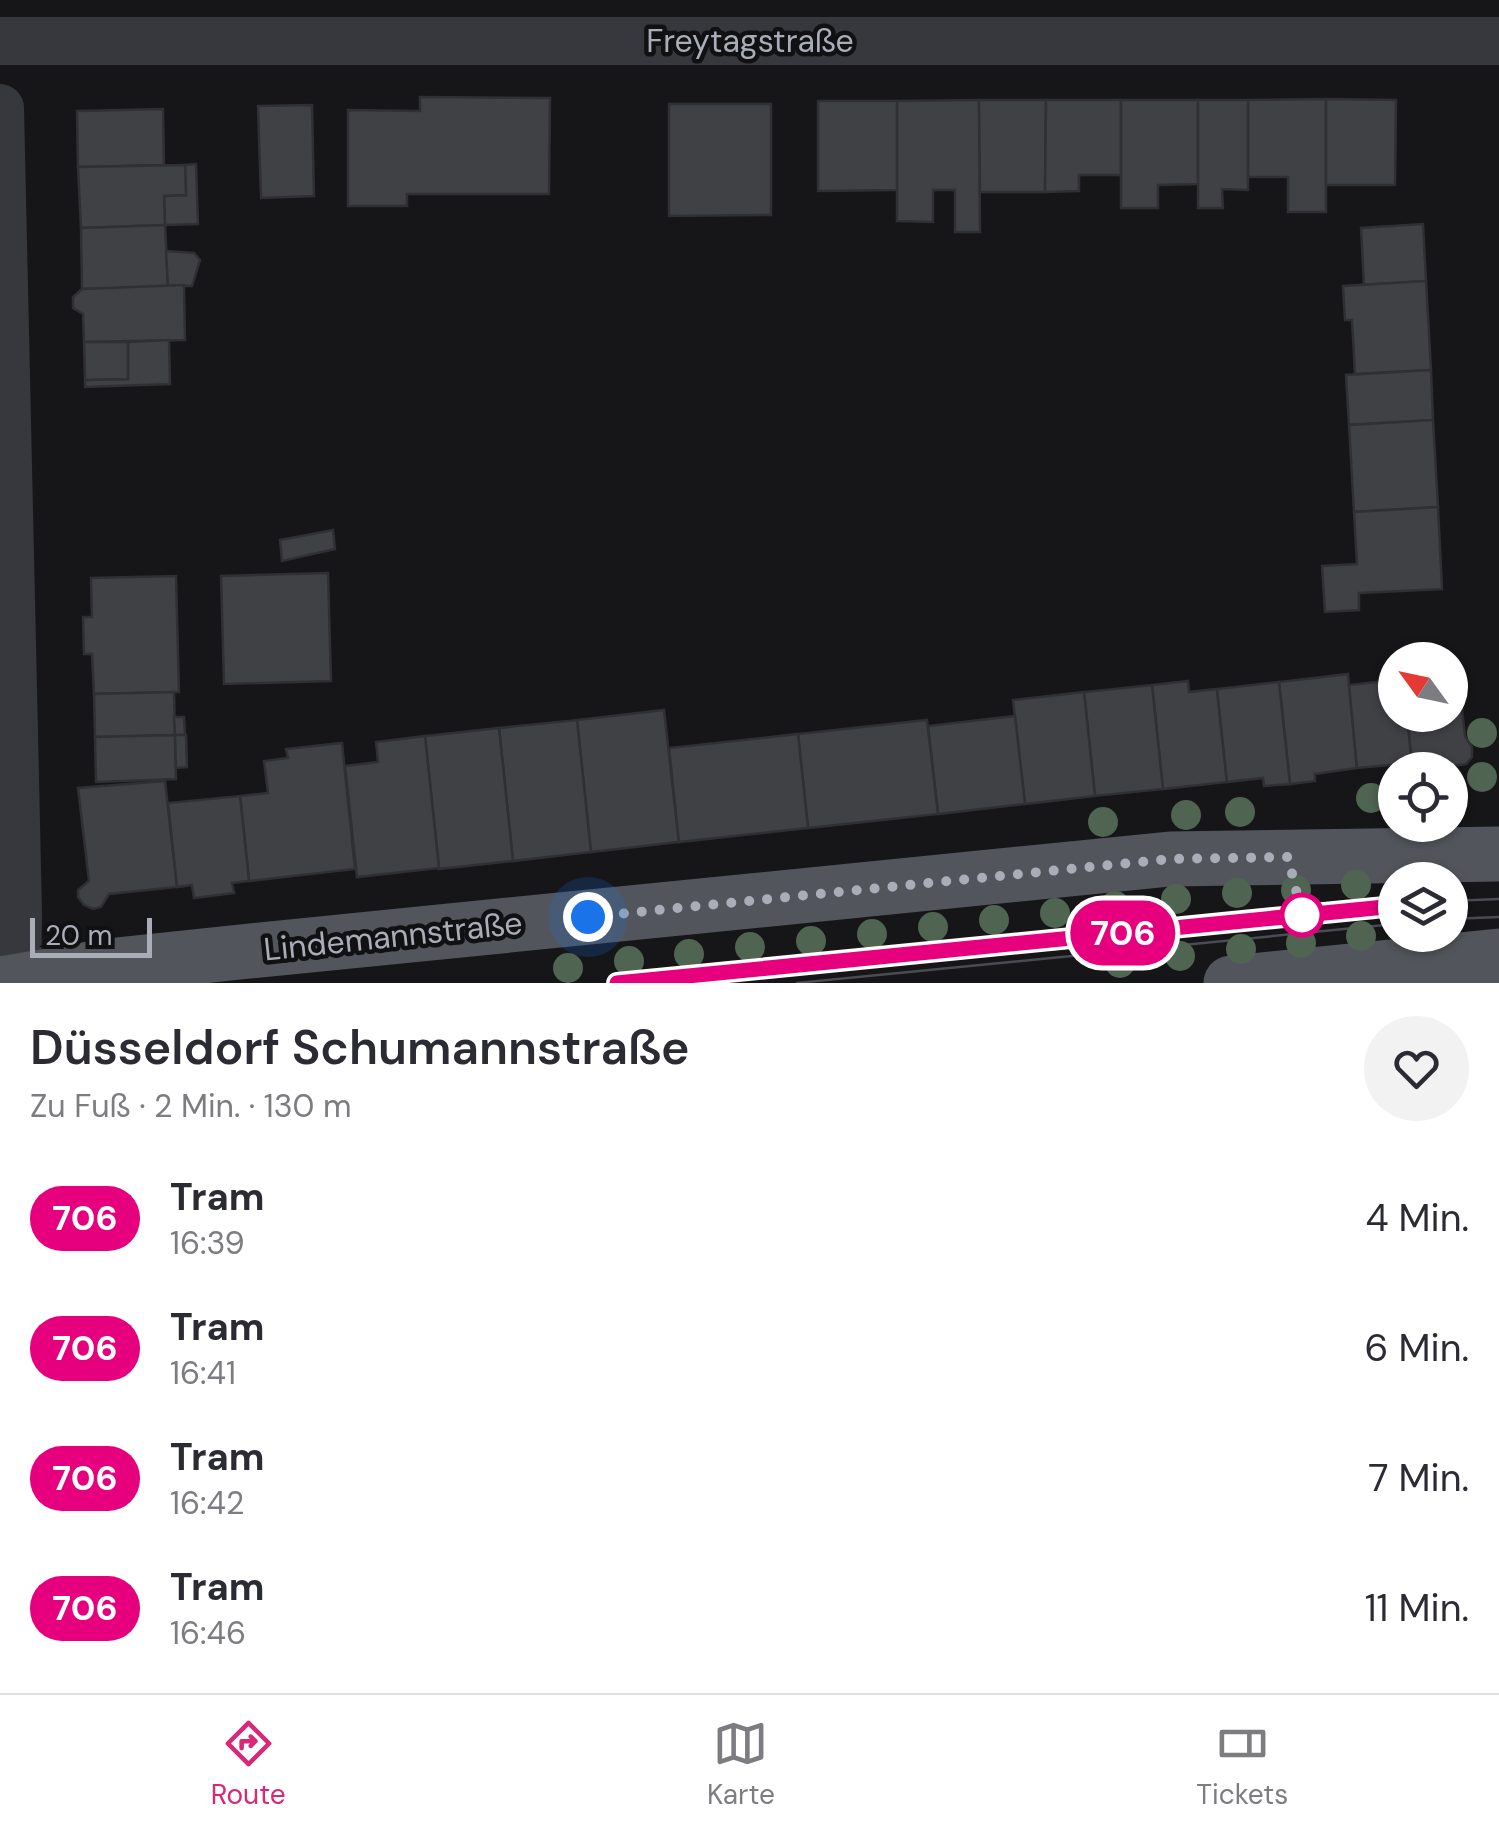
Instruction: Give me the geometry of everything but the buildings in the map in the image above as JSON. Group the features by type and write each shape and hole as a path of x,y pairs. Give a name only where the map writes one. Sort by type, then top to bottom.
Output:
{"main road":[{"name":"Lindemannstraße","path":"13,983 106,966 225,967 1170,859 1499,854"},
{"path":"1231,983 1499,956"}],"street":[{"name":"Freytagstraße","path":"0,41 1499,40"},
{"path":"0,108 18,913 13,983"}],"tram line":[{"path":"1468,900 1499,899"},
{"path":"617,983 1378,908"},
{"name":"706","path":"617,983 1378,908"},
{"path":"1468,918 1499,917"},
{"path":"797,983 1378,926"}],"route":[{"path":"588,917 1170,859 1288,857 1302,915"}]}
